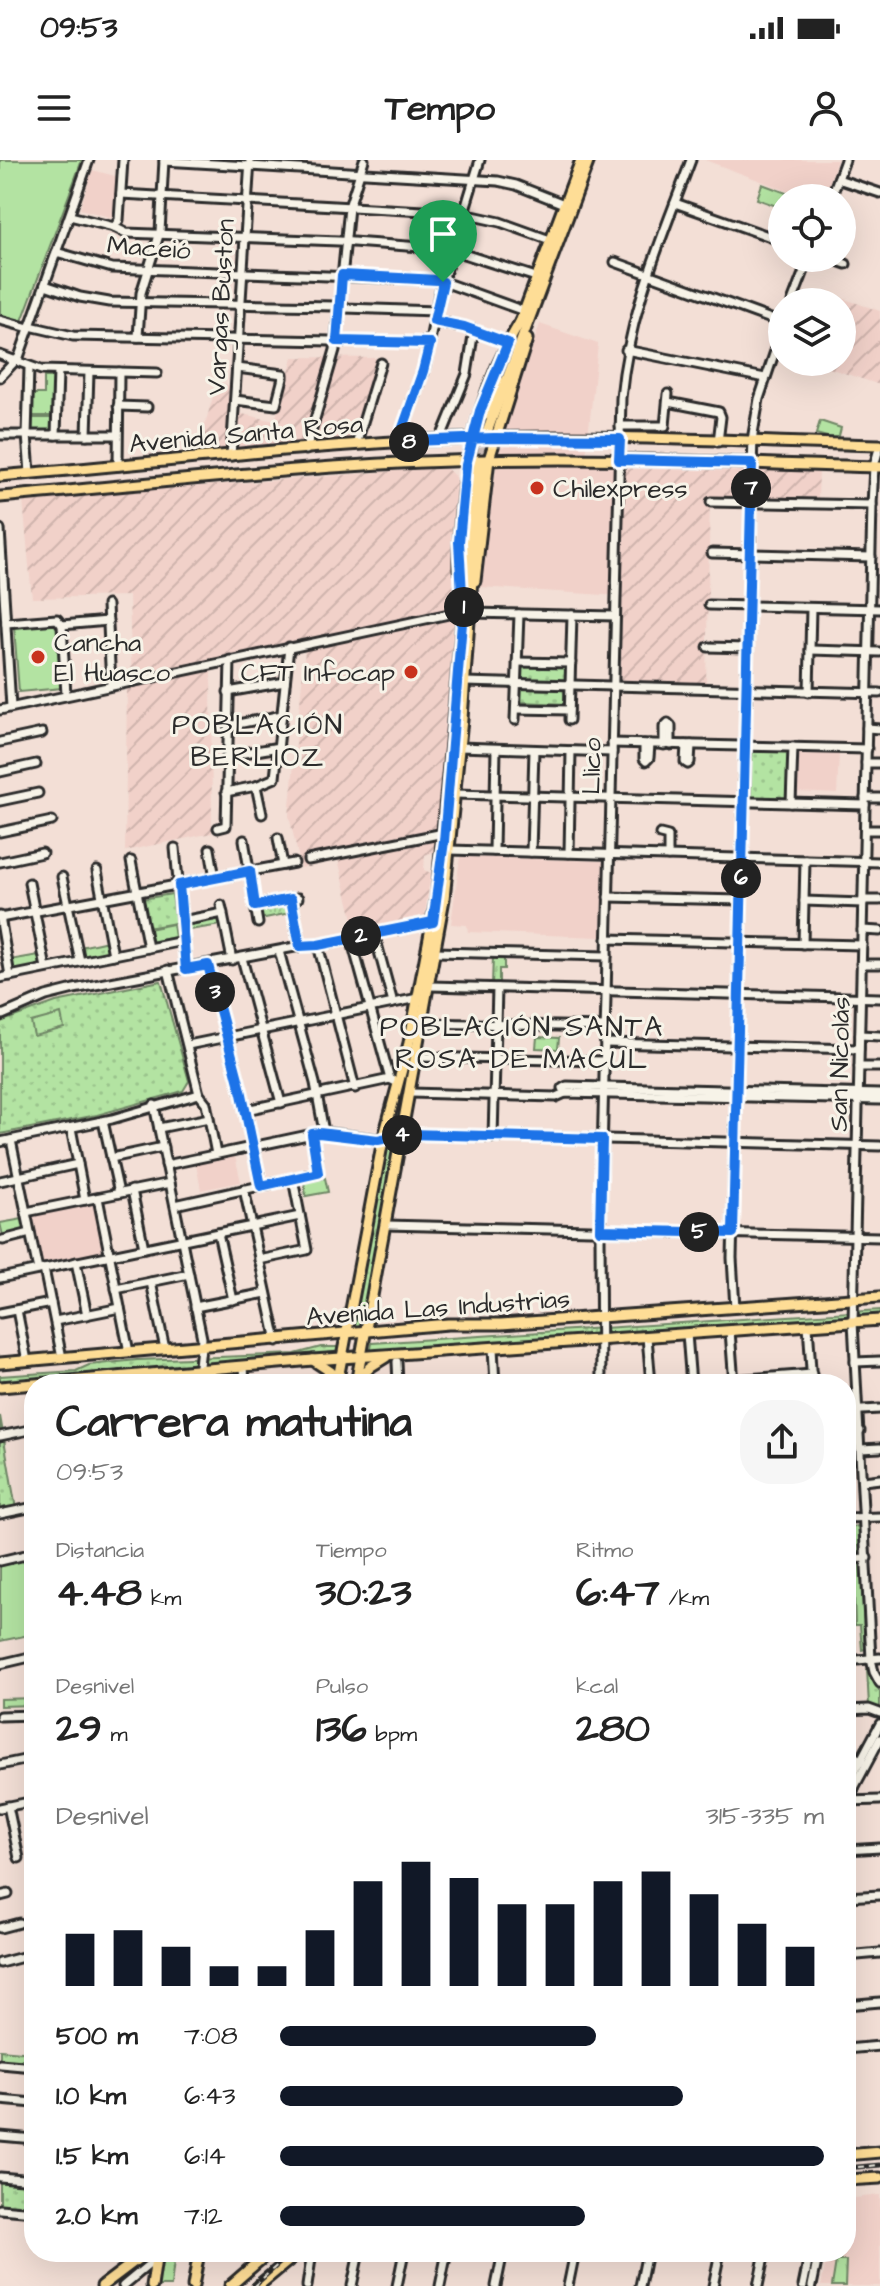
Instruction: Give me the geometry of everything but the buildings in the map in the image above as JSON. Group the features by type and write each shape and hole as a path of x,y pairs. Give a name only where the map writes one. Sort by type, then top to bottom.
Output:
{"main road":[{"path":"483,435 521,365 525,317 536,277 581,161"},
{"path":"358,1374 424,1023 450,850 465,682 466,610 460,583 459,542 473,464 581,161"},
{"path":"339,1374 394,1081 418,998 433,922 466,610 479,563 489,459 483,435 508,343 525,317"},
{"name":"Avenida Santa Rosa","path":"0,476 483,435 880,445"},
{"name":"Avenida Santa Rosa","path":"0,497 357,466 473,464 489,459 877,466"},
{"path":"470,596 473,464"},
{"name":"Avenida Las Industrias","path":"0,1363 453,1324 491,1325 880,1297"},
{"name":"Avenida Las Industrias","path":"166,1374 313,1360 393,1358 880,1320"},
{"path":"364,1374 370,1367 393,1358"},
{"path":"313,1360 332,1374"},
{"name":"Avenida Las Industrias","path":"0,1387 24,1385"},
{"path":"856,2154 880,2152"},
{"path":"856,2179 880,2178"},
{"path":"102,2286 136,2262"},
{"path":"149,2262 152,2286"},
{"path":"193,2286 197,2262"},
{"path":"230,2286 258,2262"},
{"path":"258,2286 287,2262"}],"street":[{"path":"0,377 16,361 30,327 89,160"},
{"path":"114,227 119,220 123,160"},
{"path":"138,337 139,303 159,235 164,160 475,179 511,183 564,204"},
{"path":"306,450 337,341 349,207 364,160"},
{"path":"398,442 423,371 443,282 480,160"},
{"name":"Llico","path":"601,1374 600,1230 620,426 626,350 635,312 691,160"},
{"path":"836,184 845,160"},
{"name":"Vargas Buston","path":"231,456 249,163"},
{"path":"838,179 880,193"},
{"path":"121,194 464,214 500,222 550,240"},
{"path":"675,203 768,236"},
{"path":"70,216 126,233 453,249 536,277"},
{"name":"Maceió","path":"56,252 103,266 438,280 525,317"},
{"path":"615,262 768,318"},
{"path":"45,285 89,299 139,303 436,311"},
{"path":"0,320 73,336 430,343"},
{"path":"434,321 474,330 508,343"},
{"path":"440,440 467,374 474,330"},
{"path":"626,350 765,378"},
{"path":"3,356 29,368 157,373"},
{"path":"356,445 381,363"},
{"path":"29,368 27,435 30,473"},
{"path":"235,400 276,405 283,374 237,368"},
{"path":"735,1308 733,1233 752,463 755,417 768,370"},
{"path":"56,435 58,371"},
{"path":"87,435 89,372"},
{"path":"118,466 119,372"},
{"path":"620,426 665,426 668,398 719,412 718,442"},
{"path":"118,406 147,407"},
{"path":"0,435 117,435"},
{"name":"San Nicolás","path":"856,1374 853,1322 861,964 870,609 876,515 872,505 880,445"},
{"path":"711,502 872,505"},
{"path":"0,529 11,707"},
{"path":"712,553 874,561"},
{"path":"107,605 111,685"},
{"path":"709,605 880,609"},
{"path":"809,692 811,608"},
{"path":"0,710 466,610 615,616"},
{"path":"515,720 519,614"},
{"path":"569,720 572,615"},
{"path":"6,623 57,619 62,625 66,695"},
{"path":"62,625 108,621"},
{"path":"226,790 272,781 276,772 289,647"},
{"path":"708,647 747,648"},
{"path":"810,650 880,652"},
{"path":"218,828 226,826 230,660"},
{"path":"517,662 571,663"},
{"path":"228,692 285,682"},
{"path":"465,682 880,693"},
{"path":"516,709 569,710"},
{"path":"228,726 282,715"},
{"path":"867,728 880,729"},
{"path":"0,742 42,733"},
{"path":"459,747 571,751 647,744 867,749"},
{"path":"227,756 279,747"},
{"path":"791,803 793,747"},
{"path":"494,851 496,749"},
{"path":"531,852 534,750"},
{"path":"569,853 571,751"},
{"path":"866,763 880,763"},
{"path":"0,772 36,764"},
{"path":"256,786 262,814"},
{"path":"0,801 38,793"},
{"path":"455,794 791,803 865,802 880,798"},
{"path":"0,832 52,821"},
{"path":"865,828 880,829"},
{"path":"308,860 444,833"},
{"path":"660,834 668,836 668,856"},
{"path":"278,838 283,865"},
{"path":"244,840 258,923"},
{"path":"175,848 186,969"},
{"path":"210,849 215,878"},
{"path":"450,850 880,862"},
{"path":"0,862 42,853"},
{"path":"803,944 805,860"},
{"path":"131,861 148,948"},
{"path":"10,976 0,917 294,863"},
{"path":"97,871 113,955"},
{"path":"62,877 80,961"},
{"path":"29,883 46,968"},
{"path":"608,897 741,900"},
{"path":"255,906 294,898 299,944"},
{"path":"804,901 880,898"},
{"path":"182,921 222,909 232,960"},
{"path":"0,1016 53,994 279,951 299,944 318,945 433,922"},
{"path":"862,930 880,931"},
{"path":"374,933 393,1003"},
{"path":"246,1110 394,1081 351,938"},
{"path":"607,939 862,945"},
{"path":"0,978 183,941"},
{"path":"318,945 355,1088"},
{"path":"279,951 318,1095 324,1132"},
{"path":"436,952 607,956"},
{"path":"242,958 281,1103"},
{"path":"861,964 880,964"},
{"path":"208,965 246,1110 261,1186"},
{"path":"168,970 216,1154"},
{"path":"430,986 880,998"},
{"path":"493,1137 497,988"},
{"path":"188,1045 418,998"},
{"path":"424,1023 605,1027"},
{"path":"860,1033 880,1034"},
{"path":"605,1043 859,1049"},
{"path":"417,1057 604,1061"},
{"path":"859,1067 880,1067"},
{"path":"411,1093 556,1097 565,1093 563,1090 566,1086 604,1090 880,1094"},
{"path":"0,1142 103,1121 199,1094"},
{"path":"858,1096 880,1100"},
{"path":"154,1105 202,1345 198,1374"},
{"path":"159,1128 209,1118"},
{"path":"103,1121 119,1193"},
{"path":"71,1128 85,1200"},
{"path":"166,1165 324,1132 383,1140 389,1136 403,1135 880,1146"},
{"path":"175,1205 318,1173 312,1134"},
{"path":"11,1140 30,1233 51,1303 62,1358"},
{"path":"111,1158 163,1147"},
{"path":"0,1181 78,1164"},
{"path":"259,1260 307,1250 293,1179"},
{"path":"26,1212 170,1183"},
{"path":"244,1189 277,1341"},
{"path":"132,1190 144,1248"},
{"path":"98,1198 129,1352"},
{"path":"0,1278 300,1216"},
{"path":"386,1225 880,1237"},
{"path":"3,1240 30,1233"},
{"path":"218,1233 233,1300"},
{"path":"76,1262 87,1315"},
{"path":"116,1289 189,1274"},
{"path":"151,1282 165,1349"},
{"path":"195,1307 266,1293"},
{"path":"0,1313 51,1303"},
{"path":"55,1321 120,1308"},
{"path":"17,1310 27,1361"},
{"path":"808,1325 812,1374"},
{"path":"730,1331 733,1374"},
{"path":"687,1334 690,1374"},
{"path":"647,1337 649,1374"},
{"path":"493,1348 494,1374"},
{"path":"393,1358 396,1374"},
{"path":"855,1362 880,1361"},
{"path":"244,1366 244,1374"},
{"name":"San Nicolás","path":"856,1378 876,1659 874,1672 880,1683"},
{"path":"858,1411 880,1409"},
{"path":"0,1436 24,1431"},
{"path":"861,1449 880,1448"},
{"path":"863,1481 880,1479"},
{"path":"0,1514 24,1509"},
{"path":"856,1518 880,1517"},
{"path":"0,1561 24,1555"},
{"path":"856,1559 867,1558"},
{"path":"0,1664 24,1658"},
{"path":"856,1660 876,1659"},
{"path":"856,1710 869,1709 880,1713"},
{"path":"0,1716 24,1715"},
{"path":"875,1746 880,1724"},
{"path":"856,1772 880,1739"},
{"path":"856,1758 863,1761"},
{"path":"0,1765 24,1760"},
{"path":"856,1780 863,1761"},
{"path":"856,1801 880,1800"},
{"path":"19,1858 4,1807 24,1803"},
{"path":"856,1849 880,1848"},
{"path":"856,1896 880,1895"},
{"path":"0,1928 19,1923"},
{"path":"856,1955 880,1953"},
{"path":"0,1963 24,1957"},
{"path":"856,2004 880,2002"},
{"path":"856,2048 880,2046"},
{"path":"0,2064 24,2066"},
{"path":"0,2100 24,2102"},
{"path":"0,2136 24,2138"},
{"path":"0,2177 24,2179"},
{"path":"0,2209 24,2211"},
{"path":"123,2286 142,2262"},
{"path":"307,2286 311,2262"},
{"path":"352,2286 357,2262"},
{"path":"397,2286 402,2262"},
{"path":"440,2286 445,2262"},
{"path":"496,2286 501,2262"},
{"path":"568,2286 573,2262"},
{"path":"640,2286 645,2262"},
{"path":"713,2286 718,2262"},
{"path":"758,2286 763,2262"},
{"path":"803,2286 808,2262"},
{"path":"812,2286 817,2262"}],"shaded area":[{"path":"705,160 837,160 829,184 769,184"},
{"path":"92,170 119,177 113,218 80,209"},
{"path":"856,303 880,311 880,385 853,376 856,376"},
{"path":"540,324 598,344 585,465 621,468 620,596 480,587 500,437"},
{"path":"293,357 378,358 349,442 196,455 217,383 229,385 228,411 275,421"},
{"path":"445,467 459,480 454,549 456,600 440,823 433,852 425,855 424,870 431,873 425,915 356,931 338,859 301,868 289,816 305,650 211,669 212,833 125,851 127,686 132,685 129,596 32,598 23,500"},
{"path":"621,468 819,471 818,498 710,497 706,683 620,680"},
{"path":"799,751 839,753 837,794 798,792"},
{"path":"460,857 601,861 601,937 468,932 467,925 451,924"},
{"path":"235,1156 241,1182 201,1190 196,1164"},
{"path":"96,1202 106,1253 38,1266 28,1216"},
{"path":"880,2195 880,2286 821,2286 826,2262 856,2262 856,2198"}],"green space":[{"path":"0,160 82,160 22,321 0,316"},
{"path":"762,184 768,186 768,203 757,199"},
{"path":"44,377 53,377 53,416 30,416 30,394 44,394"},
{"path":"30,418 52,418 52,430 30,430"},
{"path":"820,421 841,428 838,440 816,434"},
{"name":"Cancha El Huasco","path":"57,623 62,688 19,692 14,626"},
{"path":"521,659 570,660 568,704 520,702"},
{"path":"751,752 788,752 787,798 751,797"},
{"path":"172,894 176,923 147,928 142,899"},
{"path":"288,901 290,913 260,919 257,907"},
{"path":"220,916 221,925 189,930 187,921"},
{"path":"173,924 175,937 151,942 148,929"},
{"path":"108,941 111,953 82,958 80,947"},
{"path":"39,955 42,967 12,973 10,960"},
{"path":"493,956 504,957 504,969 499,969 499,985 492,985"},
{"path":"161,981 189,1081 183,1091 97,1115 0,1134 0,1022 56,1002"},
{"path":"61,1014 64,1028 34,1036 31,1022"},
{"path":"416,1029 400,1133 389,1134"},
{"path":"537,1037 559,1038 558,1049 536,1048"},
{"path":"396,1143 361,1330 352,1330 385,1144"},
{"path":"325,1178 328,1192 306,1196 304,1182"},
{"path":"23,1219 25,1232 3,1236 0,1223"},
{"path":"880,1310 880,1318 370,1354 372,1343"},
{"path":"321,1347 339,1347 337,1357 125,1374 30,1374 76,1371 89,1365 137,1360 295,1354"},
{"path":"24,1374 24,1382 0,1384 0,1376"},
{"path":"0,1416 16,1509 0,1512"},
{"path":"856,1526 859,1526 865,1649 862,1650 860,1625 856,1625"},
{"path":"24,1560 24,1636 0,1641 0,1565"},
{"path":"867,1669 880,1692 880,1710 869,1706"},
{"path":"24,1698 24,1705 0,1706 0,1699"},
{"path":"0,2050 24,2052 24,2064 0,2062"},
{"path":"0,2181 24,2184 24,2208 0,2206"},
{"path":"164,2262 174,2262 171,2286 156,2286 158,2267"},
{"path":"836,2262 846,2262 845,2286 832,2286"}],"tunnel":[{"path":"473,466 480,432"},
{"path":"480,466 487,432"}],"railway":[{"path":"856,2167 880,2165"},
{"path":"254,2286 281,2262"}],"place":[{"name":"Chilexpress","path":"537,488"},
{"name":"Cancha El Huasco","path":"38,657"},
{"name":"CFT Infocap","path":"411,672"}],"district":[{"name":"POBLACIÓN BERLIOZ","path":"258,740"},
{"name":"POBLACIÓN SANTA ROSA DE MACUL","path":"522,1042"}],"route":[{"path":"443,282 342,275 337,341 430,343 398,442 471,439 477,438 620,439 619,460 752,463 733,1233 600,1230 602,1139 407,1134 378,1140 319,1133 312,1134 318,1173 261,1186 242,1094 208,965 186,969 179,885 250,871 255,906 291,899 300,946 433,922 444,841 464,605 459,542 466,465 471,439 480,411 508,343 464,327 434,321 443,282"}]}
